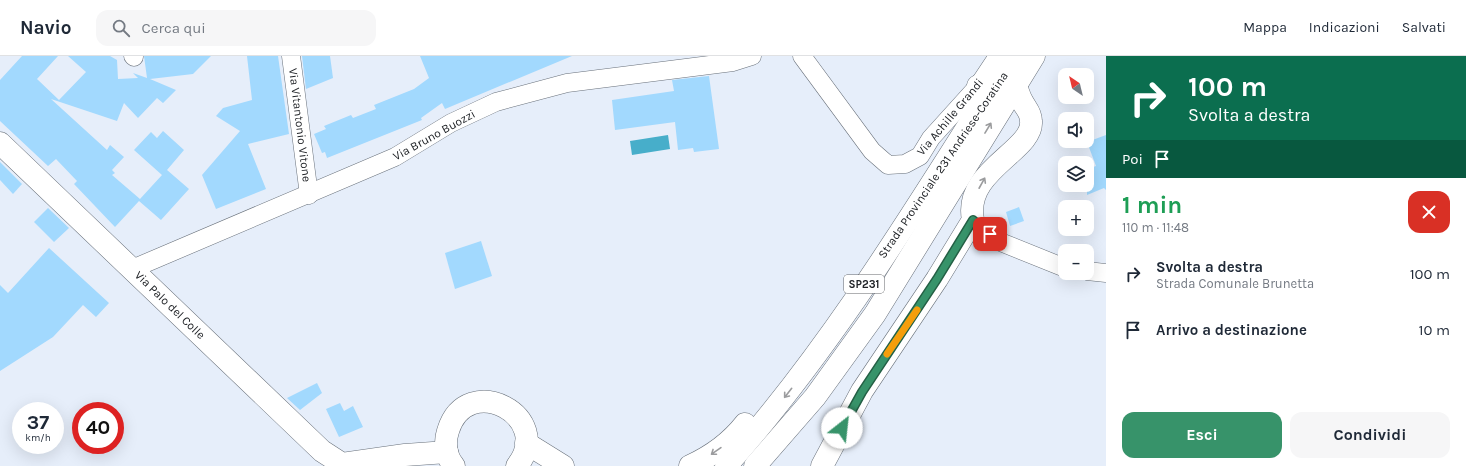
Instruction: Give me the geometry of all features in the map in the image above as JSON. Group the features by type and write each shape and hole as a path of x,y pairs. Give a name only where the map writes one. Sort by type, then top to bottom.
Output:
{"main road":[{"name":"Strada Provinciale 231 Andriese-Coratina","path":"726,466 802,375 1016,56"},
{"name":"Strada Provinciale 231 Andriese-Coratina","path":"755,466 799,417 844,359 890,291 1034,56"},
{"path":"822,466 862,392 937,279 973,220 971,209 975,195 986,176 1020,144 1027,135 1032,123 1030,112 1022,102 1016,84"},
{"path":"974,118 978,86"},
{"name":"Via Palo del Colle","path":"3,151 132,269 322,451 342,464 405,455 449,451"},
{"path":"772,466 794,441 830,395 904,288 954,185"},
{"path":"690,466 720,449 735,436 910,216"},
{"path":"449,451 450,423 458,412 470,405 483,401 496,402 509,408 518,417 524,429 526,443 521,461 517,466"},
{"path":"526,443 563,466"}],"street":[{"name":"Via Vitantonio Vitone","path":"291,56 309,195"},
{"name":"Via Bruno Buozzi","path":"132,269 309,195 395,157 451,123 496,102 567,83 734,62 752,56"},
{"name":"Via Achille Grandi","path":"802,56 872,151 888,165 905,164 920,156 931,138 978,86 998,56"},
{"path":"973,220 998,242 1058,265"},
{"path":"1094,271 1106,272"}],"water":[{"path":"668,135 670,149 632,155 630,141"}],"building":[{"path":"22,56 58,56 37,79 59,100 86,72 68,56 110,56 117,60 118,79 138,78 133,73 147,78 144,56 211,56 193,74 150,79 176,90 163,103 157,98 138,118 124,103 117,121 51,99 107,150 110,145 124,157 112,170 115,173 112,175 140,199 162,175 134,150 151,132 157,138 163,131 184,150 167,170 189,189 161,220 139,201 115,227 74,184 77,181 56,159 48,166 0,121 0,80"},
{"path":"247,56 278,56 289,134 248,144 266,189 216,209 202,175 240,131 216,116 223,108 252,100"},
{"path":"302,56 330,56 333,78 306,89"},
{"path":"420,56 572,56 445,109 442,103 421,118 422,120 327,158 325,152 322,153 314,134 326,129 324,126 351,115 353,118 376,109 374,105 414,89 429,78"},
{"path":"709,76 719,149 694,152 693,148 678,150 675,122 615,130 612,100 674,91 672,80"},
{"path":"1106,135 1106,190 1104,188 1087,195 1087,192 1094,192 1094,167 1096,166 1094,156 1092,156 1089,148 1094,148 1094,139"},
{"path":"0,162 22,184 13,194 0,180"},
{"path":"1019,207 1024,221 1010,226 1006,212"},
{"path":"48,208 69,228 54,242 34,222"},
{"path":"481,241 492,276 455,289 445,253"},
{"path":"49,248 109,303 96,317 83,305 53,337 0,371 0,285 8,293"},
{"path":"317,383 322,393 300,410 287,398"},
{"path":"340,403 344,411 353,406 363,427 339,437 326,409"}],"slow traffic":[{"path":"887,354 917,310"}],"route":[{"path":"842,428 862,392 937,279 973,220 990,234"}]}
